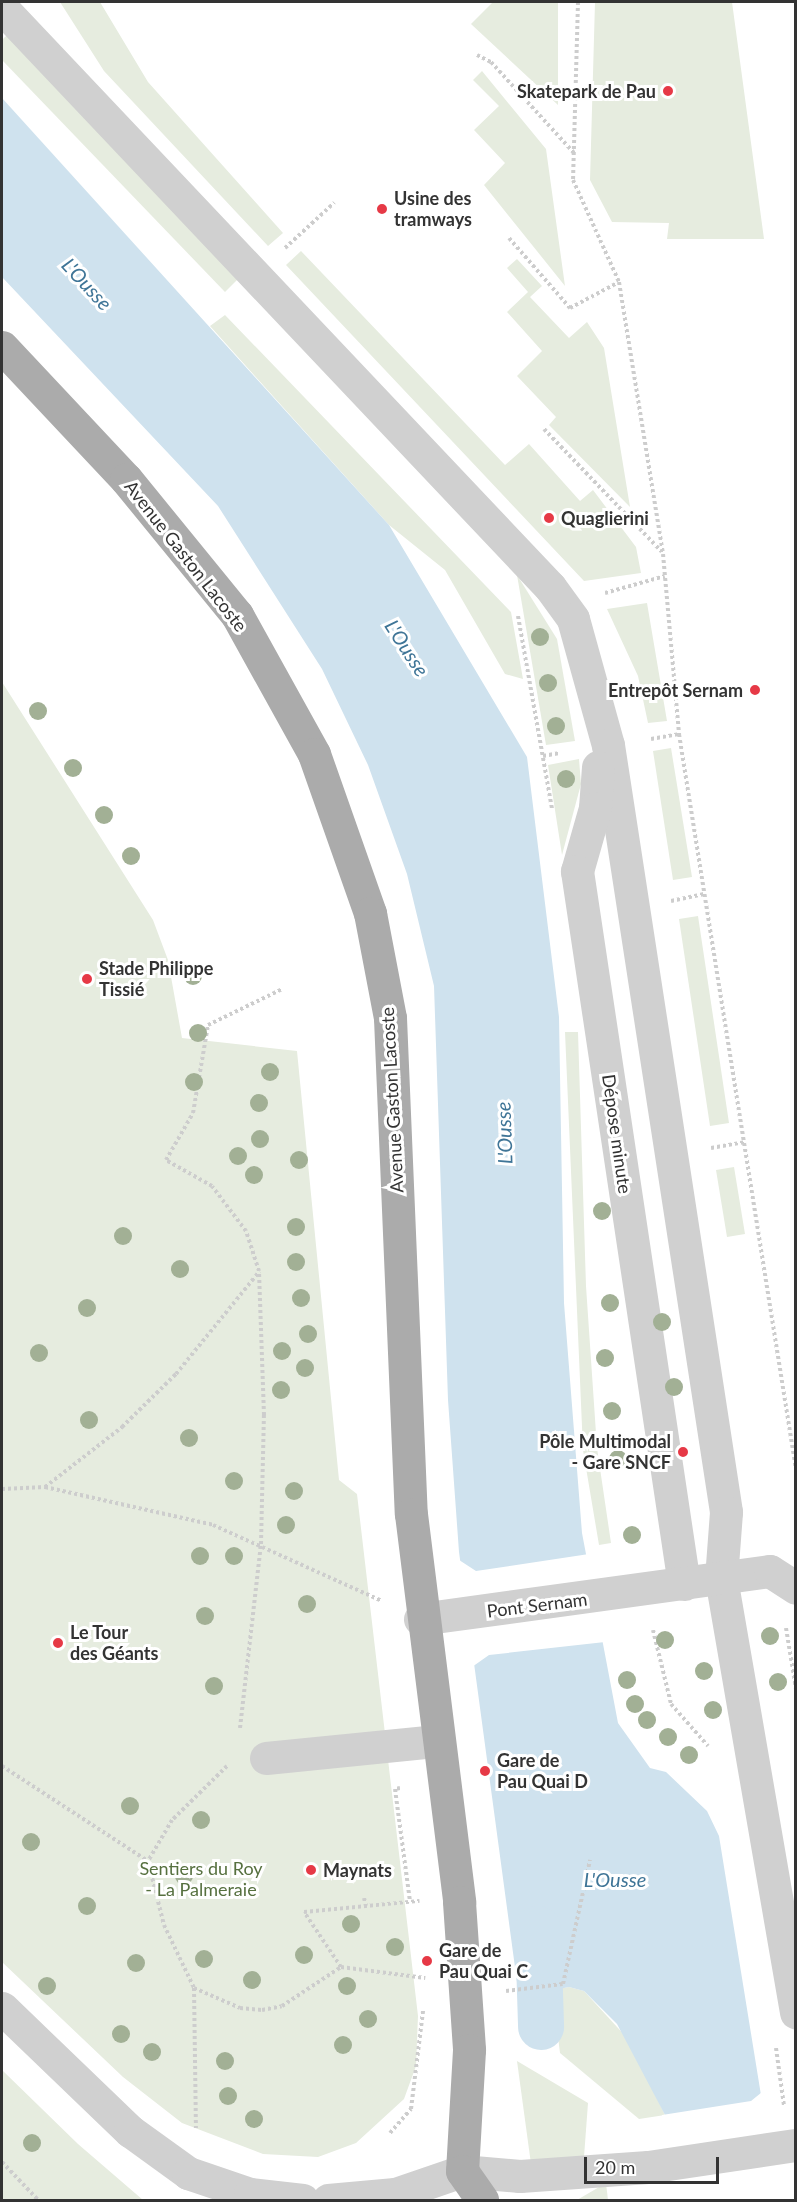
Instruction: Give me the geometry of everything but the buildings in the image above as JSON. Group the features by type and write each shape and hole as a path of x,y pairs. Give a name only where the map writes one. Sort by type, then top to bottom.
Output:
{"main road":[{"name":"Avenue Gaston Lacoste","path":"2,347 126,479 237,615 314,754 370,913 390,1018 402,1325 420,1619 459,1902 469,2050 462,2171"},
{"path":"462,2171 482,2200"}],"street":[{"path":"2,9 550,587 573,619 595,685 726,1512 722,1578 795,2013"},
{"name":"Dépose minute","path":"595,685 599,747 595,808 578,871 684,1584"},
{"name":"Pont Sernam","path":"420,1619 606,1596 770,1570 795,1588"},
{"path":"266,1758 437,1741"},
{"path":"2,2008 130,2131 188,2173 250,2194 303,2200"},
{"path":"328,2200 395,2194 462,2171 520,2176 648,2167 786,2146"}],"path":[{"path":"578,2 573,180 619,282 663,554 679,734 795,1469"},
{"path":"477,55 491,62 574,153"},
{"path":"280,252 334,203"},
{"path":"509,238 570,308 619,282"},
{"path":"544,429 663,554"},
{"path":"597,595 665,576"},
{"path":"651,739 679,734"},
{"path":"664,902 705,894"},
{"path":"237,1739 249,1685 261,1544 265,1427 259,1271 246,1231 212,1186 166,1160 193,1113 208,1025 282,989"},
{"path":"701,1149 744,1142"},
{"path":"45,1487 122,1427 176,1374 259,1271"},
{"path":"2,1489 45,1487 213,1524 261,1544 420,1619"},
{"path":"148,1861 172,1820 220,1777 232,1759"},
{"path":"2,1766 148,1861 164,1925 194,1988 198,2116 188,2173"},
{"path":"506,1991 563,1984 590,1860"},
{"path":"364,1898 366,1906"},
{"path":"341,1967 304,1911 413,1902"},
{"path":"194,1988 240,2008 262,2010 282,2006 341,1967 426,1978 425,1989"},
{"path":"390,2133 411,2109 424,1999"},
{"path":"2,2162 38,2200"}],"green space":[{"path":"60,2 100,2 148,82 283,233 268,246 104,71"},
{"path":"493,2 558,2 558,105 471,24"},
{"name":"Skatepark de Pau","path":"595,2 732,2 764,239 667,239 669,223 612,222 590,180"},
{"path":"7,35 240,277 225,292 2,60 2,40"},
{"path":"482,71 546,149 565,286 484,185 505,163 474,130 499,106 473,80"},
{"path":"301,251 505,465 529,444 580,501 593,490 636,547 641,573 584,581 286,265"},
{"path":"517,259 542,286 530,297 569,338 587,322 604,348 630,507 549,425 556,417 517,376 542,351 507,312 528,292 507,268"},
{"path":"225,315 511,612 523,679 505,674 445,570 389,525 210,326"},
{"path":"517,575 557,639 575,741 546,745"},
{"path":"647,603 667,721 648,723 638,676 607,609"},
{"name":"Sentiers du Roy - La Palmeraie","path":"2,682 153,920 168,960 182,1038 297,1051 339,1480 357,1494 418,2016 416,2066 404,2099 356,2143 318,2157 263,2154 182,2123 123,2077 2,1962"},
{"path":"671,748 692,877 673,880 653,751"},
{"path":"579,759 581,784 562,855 548,765"},
{"path":"698,916 729,1123 710,1126 679,919"},
{"path":"565,1032 578,1032 586,1286 597,1448 611,1543 599,1545 583,1450"},
{"path":"734,1167 745,1234 727,1237 716,1170"},
{"path":"569,1987 584,1991 629,2040 665,2115 639,2119 560,2053 552,1990"},
{"path":"517,2061 588,2103 584,2157 531,2164"},
{"path":"2,2070 78,2144 143,2200 2,2200"},
{"path":"606,2183 608,2200 577,2200"}],"water":[{"name":"L'Ousse","path":"2,98 389,525 527,757 559,1017 564,1303 582,1533 618,1723 650,1768 666,1772 707,1811 719,1836 778,2200 675,2200 665,2115 617,2024 584,1991 569,1987 519,1997 459,1552 448,1400 434,986 407,874 368,765 322,669 218,506 2,277"}],"pier":[{"path":"589,1554 605,1642 489,1655 472,1667 456,1558 476,1571"},
{"path":"766,2089 781,2200 672,2200 662,2115 751,2101"}],"waterway":[{"path":"538,1929 541,2027"}],"place":[{"name":"Skatepark de Pau","path":"668,91"},
{"name":"Usine des tramways","path":"382,209"},
{"name":"Quaglierini","path":"549,518"},
{"name":"Entrepôt Sernam","path":"755,690"},
{"name":"Stade Philippe Tissié","path":"87,979"},
{"name":"Pôle Multimodal - Gare SNCF","path":"683,1452"},
{"name":"Le Tour des Géants","path":"58,1643"},
{"name":"Gare de Pau Quai D","path":"485,1771"},
{"name":"Maynats","path":"311,1870"},
{"name":"Gare de Pau Quai C","path":"427,1961"}]}
